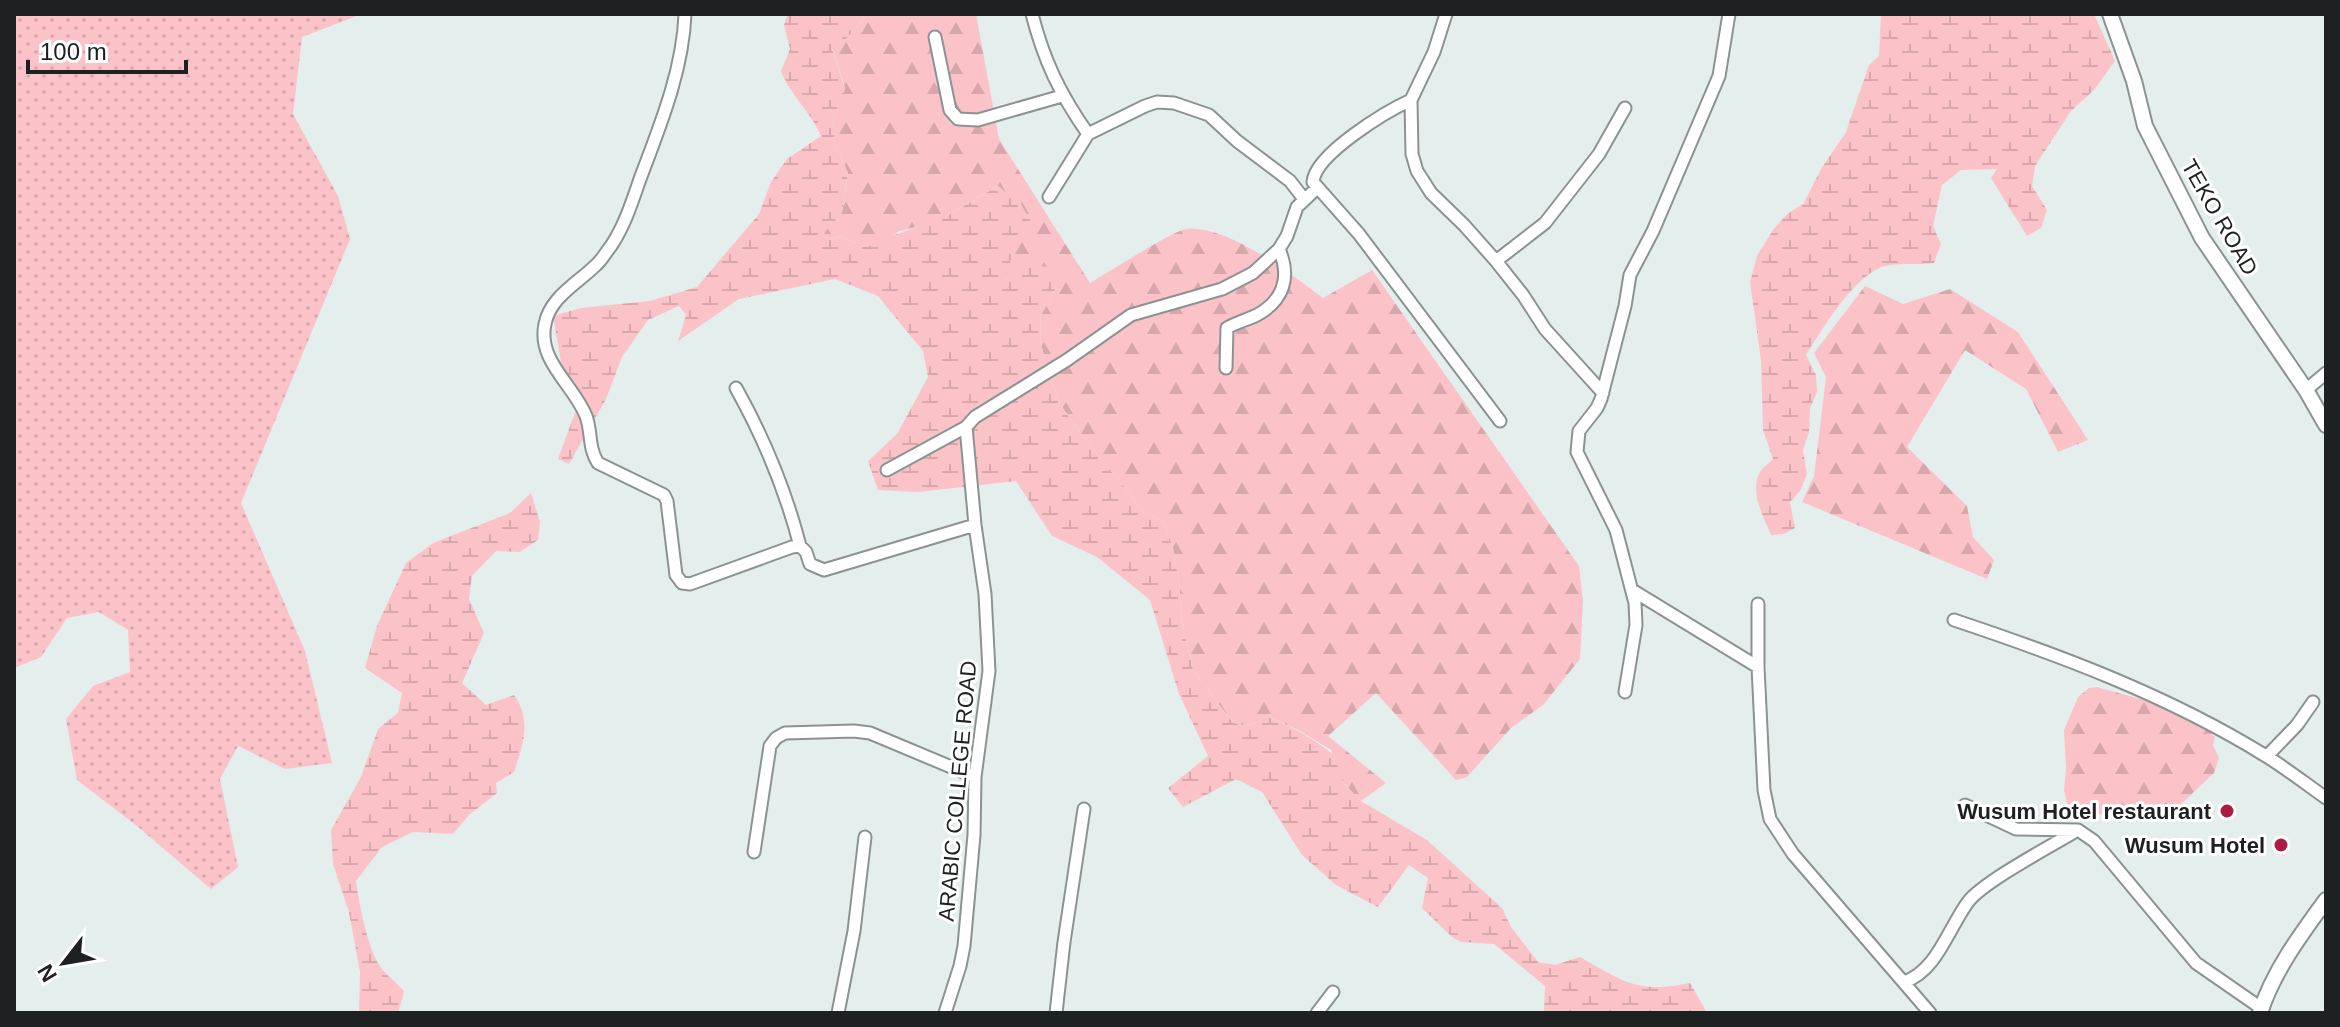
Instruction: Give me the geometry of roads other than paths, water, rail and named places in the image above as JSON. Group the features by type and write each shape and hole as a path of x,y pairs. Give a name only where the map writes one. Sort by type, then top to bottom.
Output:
{"street":[{"path":"685,14 682,53 628,213 598,263 551,307 544,326 546,350 556,372 567,384 586,417 592,455 598,463 664,495 676,575 682,583 690,584 800,546"},
{"path":"1032,14 1062,96 1088,134"},
{"path":"1446,14 1420,87 1411,100 1394,108 1332,151 1313,175 1313,182 1359,234 1500,421"},
{"path":"1625,692 1636,625 1632,590 1616,530 1577,452 1579,431 1597,408 1603,393 1630,275 1653,231 1719,76 1729,14"},
{"name":"TEKO ROAD","path":"2110,14 2134,81 2145,126 2202,238 2306,390 2326,425"},
{"path":"935,37 950,110 958,119 978,120 1062,96"},
{"path":"1411,100 1412,154 1417,171 1431,193 1496,261 1545,329 1603,393"},
{"path":"1049,197 1088,134 1157,102 1187,105 1209,115 1237,141 1290,181 1304,199"},
{"path":"1496,261 1545,223 1599,154 1625,108"},
{"path":"887,470 966,427 975,417 1067,360 1131,315 1222,289 1253,273 1279,249 1297,207 1317,188"},
{"path":"1226,368 1227,328 1255,316 1276,302 1285,285 1286,264 1279,249"},
{"path":"2306,390 2326,373"},
{"path":"736,388 761,433 788,497 800,546 810,564 824,570 975,525"},
{"name":"ARABIC COLLEGE ROAD","path":"945,1013 964,946 974,835 975,777 989,671 985,594 966,427"},
{"path":"1632,590 1758,667"},
{"path":"1758,604 1765,803 1770,819 1793,854 1842,914 1930,1013"},
{"path":"1954,620 2129,684 2267,756 2326,798"},
{"path":"2267,756 2297,725 2313,702"},
{"path":"754,852 770,746 785,733 870,733 975,777"},
{"path":"1965,805 2016,829 2078,830 2094,841 2196,963 2261,1011 2272,984 2326,900"},
{"path":"1056,1013 1084,809"},
{"path":"1904,982 1918,978 1933,961 1943,939 1976,894 2078,830"},
{"path":"838,1013 854,931 865,837"},
{"path":"1317,1013 1333,992"}],"place":[{"name":"Wusum Hotel restaurant","path":"2227,811"},
{"name":"Wusum Hotel","path":"2281,845"}]}
